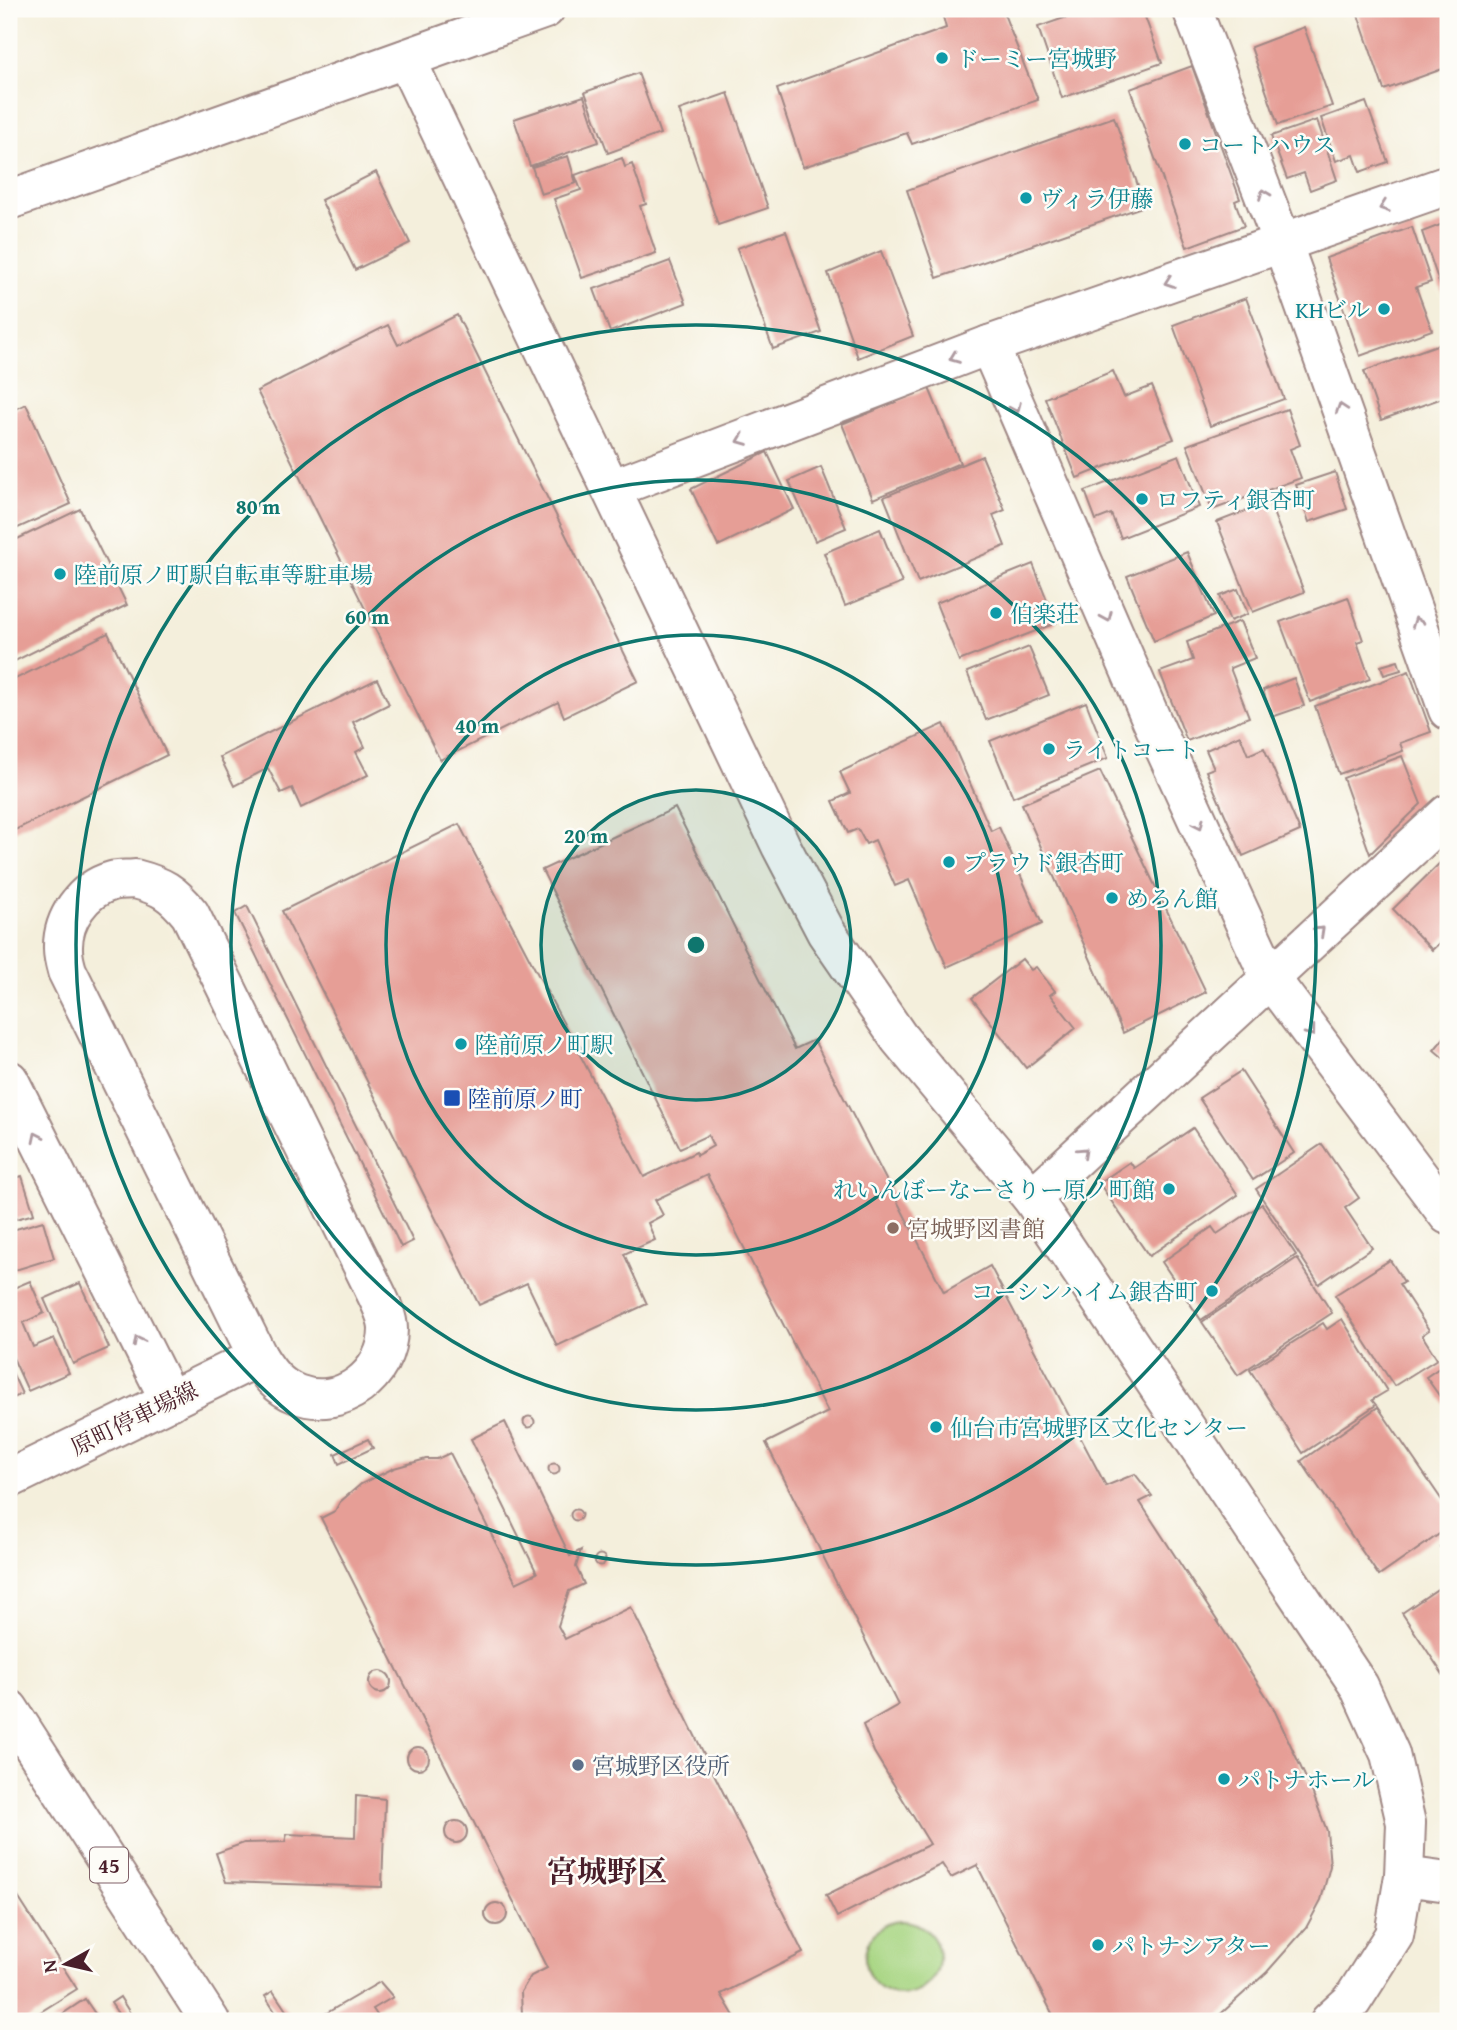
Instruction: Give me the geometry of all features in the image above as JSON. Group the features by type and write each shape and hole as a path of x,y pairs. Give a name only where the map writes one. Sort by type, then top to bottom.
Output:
{"main road":[{"path":"9,200 545,9"},
{"path":"1192,9 1282,242 1448,710"},
{"path":"406,59 781,846 826,932 899,1038 1032,1198 1359,1686 1390,1754 1406,1823 1404,1876 1394,1935 1349,2015"},
{"path":"611,489 989,345 1448,185"},
{"path":"989,345 1152,721 1270,978 1448,1215"},
{"path":"1032,1198 1448,814"},
{"path":"135,879 156,884 175,896 190,914 371,1283 388,1325 387,1341 381,1360 370,1377 359,1386 331,1398 297,1395 282,1387 272,1378 258,1357 67,971 63,949 66,926 76,906 92,891 112,881 135,879"},
{"path":"9,1080 186,1393"},
{"name":"原町停車場線","path":"9,1479 258,1357"},
{"name":"45","path":"9,1709 210,2021"},
{"path":"1404,1876 1448,1882"}],"green space":[{"path":"902,1921 923,1927 933,1937 939,1958 933,1979 923,1989 902,1995 881,1989 871,1979 865,1958 871,1937 881,1927"}],"building":[{"name":"ドーミー宮城野","path":"941,9 1002,9 1038,100 912,144 907,133 803,167 777,89 946,28"},
{"path":"1090,9 1142,9 1162,63 1062,98 1038,27"},
{"path":"1376,9 1448,9 1448,67 1384,90 1358,15"},
{"path":"1304,27 1332,106 1278,125 1251,47"},
{"name":"コートハウス","path":"1192,66 1240,199 1235,201 1244,226 1187,247 1130,89"},
{"path":"638,73 660,134 608,153 585,92"},
{"path":"728,93 768,208 718,225 679,110"},
{"path":"584,96 599,142 530,166 514,119"},
{"path":"1366,102 1388,162 1360,172 1354,155 1336,161 1321,118"},
{"name":"ヴィラ伊藤","path":"1114,117 1145,206 937,278 907,190"},
{"path":"1317,120 1337,180 1310,190 1304,173 1287,179 1271,136"},
{"path":"568,156 576,183 541,194 532,167"},
{"path":"622,158 625,167 632,164 646,204 640,206 656,253 582,278 554,199 581,190 575,175"},
{"path":"376,172 410,243 355,270 321,200"},
{"path":"1448,222 1448,309 1422,232"},
{"name":"KHビル","path":"1412,227 1431,282 1416,287 1432,330 1360,356 1326,258"},
{"path":"786,231 821,332 773,349 737,248"},
{"path":"881,251 913,336 858,358 828,273"},
{"path":"670,261 686,303 610,332 594,289"},
{"path":"1246,298 1284,399 1210,426 1173,325"},
{"path":"457,315 638,681 564,717 558,702 440,760 257,391 388,325 398,345"},
{"path":"1448,341 1448,396 1381,420 1364,371"},
{"path":"1113,371 1124,397 1152,386 1174,439 1077,478 1045,398"},
{"path":"929,388 960,463 873,499 842,424"},
{"path":"26,404 71,504 9,532 9,412"},
{"path":"1287,409 1300,445 1290,449 1301,478 1212,510 1187,445"},
{"path":"767,452 794,509 718,546 691,489"},
{"name":"ロフティ銀杏町","path":"1179,455 1199,507 1121,538 1111,514 1096,520 1085,491"},
{"path":"982,456 1005,510 993,515 1005,546 918,582 884,497"},
{"path":"821,467 846,528 815,541 789,481"},
{"path":"1335,472 1347,509 1309,522 1296,485"},
{"path":"1269,502 1304,592 1253,612 1217,522"},
{"name":"陸前原ノ町駅自転車等駐車場","path":"80,509 127,605 9,664 9,543"},
{"path":"880,529 902,583 845,606 824,553"},
{"path":"1187,552 1214,616 1154,641 1127,576"},
{"name":"伯楽荘","path":"1033,564 1056,623 959,661 936,603"},
{"path":"1238,589 1248,614 1230,621 1220,596"},
{"path":"1348,597 1363,640 1357,642 1370,679 1310,702 1280,622"},
{"path":"1240,621 1255,658 1230,668 1249,717 1187,741 1160,672 1193,660 1187,642"},
{"path":"108,633 167,755 9,833 9,682"},
{"path":"1029,647 1049,695 986,720 967,672"},
{"path":"1398,661 1401,670 1384,675 1381,666"},
{"path":"1409,671 1431,732 1400,743 1403,751 1339,774 1315,706"},
{"path":"1294,678 1304,706 1272,717 1263,690"},
{"path":"377,679 389,704 353,722 365,747 356,752 368,775 301,808 292,788 281,793 268,768 234,786 220,757"},
{"name":"ライトコート","path":"1086,702 1108,758 1013,797 990,741"},
{"name":"プラウド銀杏町","path":"944,724 991,831 999,827 1042,924 947,967 909,880 895,886 875,840 866,844 858,829 848,833 833,801 850,793 840,772"},
{"path":"1240,735 1248,755 1264,748 1300,831 1243,856 1206,771 1214,768 1206,750"},
{"path":"1402,756 1421,804 1370,854 1343,778"},
{"name":"めろん館","path":"1100,771 1206,992 1123,1033 1022,804"},
{"name":"仙台市宮城野区文化センター","path":"675,808 795,1049 814,1040 944,1292 990,1266 1106,1486 1135,1474 1152,1496 1140,1502 1272,1705 1311,1789 1327,1831 1330,1866 1321,1900 1306,1928 1267,1972 1213,2021 1056,2021 977,1865 951,1878 942,1864 837,1917 826,1895 930,1844 874,1752 863,1725 898,1705 766,1443 828,1412 707,1175 655,1200 663,1215 648,1223 655,1240 624,1254 647,1304 557,1346 527,1283 479,1305 282,911 459,824 644,1177 713,1146 708,1135 680,1148 542,870"},
{"path":"1448,855 1448,935 1432,950 1393,909"},
{"path":"247,906 413,1241 401,1247 235,913"},
{"path":"1022,959 1031,970 1036,967 1055,991 1050,995 1076,1028 1026,1068 972,998"},
{"path":"1448,1033 1448,1062 1434,1050"},
{"path":"1241,1071 1294,1153 1253,1180 1199,1098"},
{"name":"れいんぼーなーさりー原ノ町館","path":"1193,1128 1238,1195 1149,1256 1099,1183 1130,1162 1134,1168"},
{"path":"1322,1144 1359,1198 1345,1208 1372,1248 1319,1284 1256,1189"},
{"path":"22,1176 34,1214 9,1221 9,1180"},
{"name":"コーシンハイム銀杏町","path":"1262,1204 1296,1255 1201,1320 1162,1262 1212,1227 1217,1234"},
{"path":"43,1221 54,1258 9,1272 9,1231"},
{"path":"1297,1258 1332,1313 1238,1375 1202,1322"},
{"path":"1390,1260 1404,1282 1399,1284 1429,1330 1422,1335 1437,1359 1394,1386 1335,1295"},
{"path":"30,1281 44,1313 23,1323 33,1347 54,1338 69,1373 28,1391 9,1349 9,1290"},
{"path":"80,1283 109,1348 73,1364 44,1299"},
{"path":"1342,1319 1387,1391 1372,1400 1376,1405 1303,1453 1250,1370 1323,1323 1327,1329"},
{"path":"1448,1362 1448,1408 1426,1377"},
{"path":"9,1366 22,1394 9,1400"},
{"path":"1378,1407 1448,1509 1448,1528 1379,1576 1301,1461"},
{"path":"529,1416 535,1422 529,1428 523,1422"},
{"name":"宮城野区役所","path":"505,1422 570,1556 581,1550 576,1567 584,1584 569,1591 558,1626 565,1639 631,1607 803,1953 721,1994 737,2021 575,2021 572,2016 522,2014 521,1992 531,1976 547,1968 321,1518 335,1511 340,1502 361,1484 394,1468 426,1459 437,1459 450,1453 516,1583 537,1573 471,1439"},
{"path":"368,1439 373,1448 339,1464 335,1454"},
{"path":"554,1463 560,1469 554,1475 548,1469"},
{"path":"576,1509 582,1515 576,1521 570,1515"},
{"path":"1448,1541 1448,1559 1440,1547"},
{"path":"600,1554 606,1560 600,1566 594,1560"},
{"path":"1448,1582 1448,1682 1402,1613"},
{"path":"380,1671 388,1674 391,1682 388,1690 380,1693 372,1690 369,1682 372,1674"},
{"path":"418,1747 426,1750 429,1758 426,1766 418,1769 410,1766 407,1758 410,1750"},
{"path":"356,1796 385,1799 382,1887 226,1882 216,1853 244,1843 285,1842 287,1834 355,1837"},
{"path":"456,1821 464,1824 467,1832 464,1840 456,1843 448,1840 445,1832 448,1824"},
{"path":"9,1883 77,1989 26,2021 9,2021"},
{"path":"496,1903 504,1906 507,1914 504,1922 496,1925 488,1922 485,1914 488,1906"},
{"path":"380,1982 393,1997 373,2009 381,2021 313,2021"},
{"path":"273,1991 293,2021 281,2021 265,1996"},
{"path":"120,1997 135,2021 123,2021 111,2003"},
{"path":"85,1999 100,2021 52,2021"}],"place":[{"name":"ドーミー宮城野","path":"942,58"},
{"name":"コートハウス","path":"1185,144"},
{"name":"ヴィラ伊藤","path":"1026,198"},
{"name":"KHビル","path":"1384,309"},
{"name":"ロフティ銀杏町","path":"1142,499"},
{"name":"陸前原ノ町駅自転車等駐車場","path":"60,574"},
{"name":"伯楽荘","path":"996,613"},
{"name":"ライトコート","path":"1049,749"},
{"name":"プラウド銀杏町","path":"949,862"},
{"name":"めろん館","path":"1112,898"},
{"name":"陸前原ノ町駅","path":"461,1044"},
{"name":"陸前原ノ町","path":"452,1098"},
{"name":"れいんぼーなーさりー原ノ町館","path":"1169,1189"},
{"name":"宮城野図書館","path":"893,1228"},
{"name":"コーシンハイム銀杏町","path":"1212,1291"},
{"name":"仙台市宮城野区文化センター","path":"936,1427"},
{"name":"宮城野区役所","path":"578,1765"},
{"name":"パトナホール","path":"1224,1779"},
{"name":"パトナシアター","path":"1098,1945"}],"district":[{"name":"宮城野区","path":"607,1871"}]}
